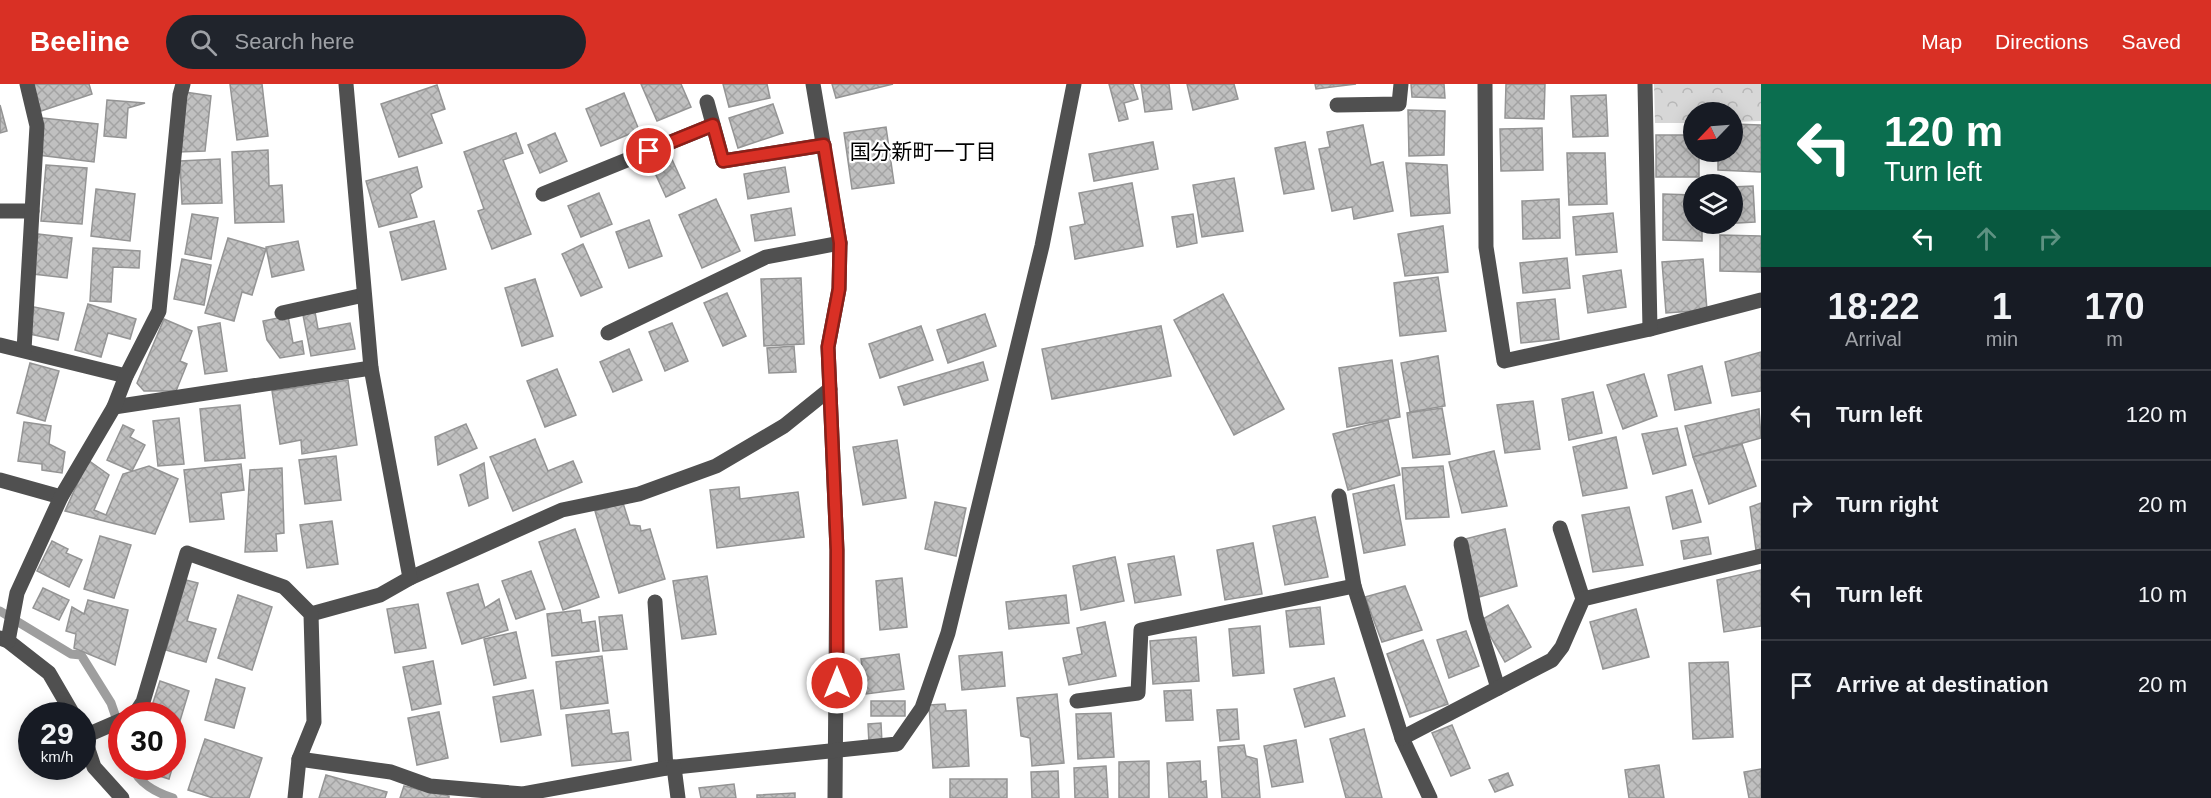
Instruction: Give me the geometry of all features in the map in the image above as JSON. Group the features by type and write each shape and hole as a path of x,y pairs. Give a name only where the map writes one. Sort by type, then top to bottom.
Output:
{"street":[{"path":"24,350 38,126 27,84"},
{"path":"66,702 49,673 6,639 17,593 61,497 114,407 126,376 159,311 180,95 183,84"},
{"path":"346,84 371,368 410,578"},
{"path":"813,84 840,243 839,289 828,347 837,550 835,798"},
{"path":"299,759 392,772 430,786 523,794 670,767 897,744 922,708 948,633 1042,246 1074,84"},
{"path":"1337,105 1399,104 1401,84"},
{"path":"1485,84 1486,247 1504,361 1650,329 1761,300"},
{"path":"1645,84 1650,329"},
{"path":"707,102 723,161 824,145"},
{"path":"543,194 713,125"},
{"path":"0,211 33,211"},
{"path":"608,333 766,257 840,243"},
{"path":"282,313 364,295"},
{"path":"0,345 126,376"},
{"path":"114,407 371,368"},
{"path":"311,614 380,595 410,578 562,510 639,494 716,466 784,426 830,389"},
{"path":"0,480 61,497"},
{"path":"1339,496 1354,586 1402,738 1424,795"},
{"path":"1402,738 1552,660 1558,654 1583,599 1560,528"},
{"path":"1461,544 1476,617 1498,688"},
{"path":"143,702 187,553 284,587 311,614 314,722 299,759 295,798"},
{"path":"1583,599 1761,556"},
{"path":"1077,701 1138,693 1141,630 1354,586"},
{"path":"655,602 670,767 678,798"},
{"path":"96,769 122,798"}],"green space":[{"path":"1654,84 1761,84 1761,121 1743,122 1743,102 1683,102 1683,123 1655,123"}],"building":[{"path":"32,84 89,84 92,94 41,111"},
{"path":"230,84 262,84 268,136 237,140"},
{"path":"641,84 681,84 691,107 657,121"},
{"path":"723,84 767,84 770,98 729,107"},
{"path":"832,84 893,84 836,98"},
{"path":"1109,84 1133,84 1138,99 1124,103 1128,119 1119,121"},
{"path":"1141,84 1169,84 1172,109 1145,112"},
{"path":"1187,84 1234,84 1238,99 1193,110"},
{"path":"1315,84 1356,84 1316,89"},
{"path":"1411,84 1444,84 1445,98 1412,97"},
{"path":"1506,84 1545,84 1544,119 1505,118"},
{"path":"437,85 445,109 431,114 442,143 399,157 381,104"},
{"path":"185,92 211,96 205,151 178,152"},
{"path":"624,93 639,130 601,146 586,109"},
{"path":"1606,95 1608,136 1573,137 1571,96"},
{"path":"107,100 145,103 128,108 126,138 104,136"},
{"path":"773,104 783,133 738,148 729,118"},
{"path":"0,105 7,131 0,133"},
{"path":"1408,110 1445,111 1444,155 1409,156"},
{"path":"42,118 98,124 94,162 38,155"},
{"path":"1743,124 1761,125 1761,172 1718,170 1718,162 1743,162"},
{"path":"1363,125 1371,165 1383,162 1393,211 1354,219 1352,207 1332,211 1319,149 1330,147 1327,132"},
{"path":"886,127 894,183 852,189 844,133"},
{"path":"1542,128 1543,170 1501,171 1500,129"},
{"path":"516,133 523,153 503,160 531,234 492,249 478,211 484,209 464,152"},
{"path":"555,133 567,161 540,173 528,145"},
{"path":"1656,135 1683,135 1683,162 1699,162 1699,174 1683,174 1683,177 1656,177"},
{"path":"1153,142 1158,169 1094,181 1089,154"},
{"path":"1305,142 1314,189 1284,194 1275,148"},
{"path":"268,150 269,186 282,185 284,222 235,223 232,152"},
{"path":"669,153 685,188 666,197 650,162"},
{"path":"1567,153 1605,153 1607,204 1569,205"},
{"path":"220,159 222,203 182,204 180,161"},
{"path":"1406,163 1447,165 1450,213 1411,216"},
{"path":"46,165 87,168 82,224 41,221"},
{"path":"417,167 422,187 410,194 417,217 379,227 366,181"},
{"path":"785,167 789,192 748,199 744,174"},
{"path":"1234,178 1243,231 1202,237 1193,185"},
{"path":"1132,183 1143,246 1075,259 1070,227 1085,224 1079,193"},
{"path":"1743,186 1753,186 1755,222 1743,223"},
{"path":"96,189 135,194 130,241 91,236"},
{"path":"599,193 612,224 581,237 568,206"},
{"path":"1663,194 1683,195 1683,234 1702,234 1702,241 1663,240"},
{"path":"716,199 740,251 702,268 679,215"},
{"path":"1559,199 1560,238 1523,239 1522,201"},
{"path":"791,208 795,235 755,241 751,215"},
{"path":"1613,213 1617,252 1576,255 1573,217"},
{"path":"192,214 218,218 211,259 185,254"},
{"path":"1193,214 1197,243 1177,247 1172,217"},
{"path":"649,220 662,256 629,268 616,232"},
{"path":"434,221 446,269 402,280 390,232"},
{"path":"1443,226 1448,272 1405,276 1398,234"},
{"path":"38,234 72,238 67,278 33,274"},
{"path":"1720,235 1761,236 1761,272 1720,271"},
{"path":"228,238 266,249 252,295 242,292 234,321 205,313"},
{"path":"298,241 304,270 272,277 266,247"},
{"path":"583,244 602,287 581,296 562,254"},
{"path":"93,248 140,251 139,268 113,267 111,302 90,301"},
{"path":"1567,258 1570,288 1523,293 1520,263"},
{"path":"182,259 211,265 204,305 174,299"},
{"path":"1703,259 1707,310 1666,313 1662,262"},
{"path":"1621,270 1626,307 1588,313 1583,276"},
{"path":"1438,277 1446,331 1400,336 1394,283"},
{"path":"801,278 804,344 764,346 761,279"},
{"path":"535,279 553,336 522,346 505,288"},
{"path":"727,293 746,336 723,346 704,303"},
{"path":"1223,294 1284,409 1234,435 1174,320"},
{"path":"1555,299 1559,339 1521,343 1517,303"},
{"path":"88,304 136,319 130,339 108,333 101,357 75,350"},
{"path":"34,307 64,313 58,340 29,334"},
{"path":"315,312 318,329 350,323 355,349 311,356 303,315"},
{"path":"985,314 996,346 948,363 937,330"},
{"path":"288,316 293,343 302,341 304,354 280,358 267,340 263,321"},
{"path":"164,319 192,331 180,361 187,364 176,391 144,391 137,383"},
{"path":"220,323 227,371 205,374 198,327"},
{"path":"672,323 688,361 665,371 649,332"},
{"path":"921,326 933,360 880,378 869,344"},
{"path":"1161,326 1171,376 1052,399 1042,349"},
{"path":"794,346 796,372 769,373 767,348"},
{"path":"629,349 642,380 613,392 600,362"},
{"path":"1761,352 1761,391 1732,396 1725,362"},
{"path":"1438,356 1445,406 1410,412 1401,363"},
{"path":"1392,360 1400,417 1347,427 1339,368"},
{"path":"983,362 988,380 904,405 898,387"},
{"path":"30,363 59,371 45,421 17,413"},
{"path":"1702,366 1711,403 1675,410 1668,375"},
{"path":"557,369 576,415 545,427 527,381"},
{"path":"1644,374 1657,416 1623,429 1607,385"},
{"path":"348,380 357,445 302,454 301,440 280,444 272,391"},
{"path":"1593,392 1602,433 1569,440 1562,399"},
{"path":"1533,401 1540,449 1505,453 1497,405"},
{"path":"240,405 245,458 205,461 200,409"},
{"path":"1442,408 1450,454 1413,458 1407,413"},
{"path":"1759,409 1761,438 1693,457 1685,426"},
{"path":"179,418 184,464 158,466 153,421"},
{"path":"1388,420 1400,475 1348,490 1333,434"},
{"path":"24,422 51,426 49,444 65,452 62,473 42,470 42,464 18,461"},
{"path":"466,424 477,448 438,465 435,437"},
{"path":"123,425 134,430 130,437 145,445 132,471 107,460"},
{"path":"1677,428 1686,465 1653,474 1642,434"},
{"path":"1616,437 1627,488 1583,496 1573,447"},
{"path":"535,439 548,471 573,461 582,482 513,511 490,457"},
{"path":"897,440 906,498 863,505 853,447"},
{"path":"1742,444 1756,486 1709,504 1693,457"},
{"path":"1494,451 1507,506 1462,513 1449,462"},
{"path":"336,456 341,500 305,504 299,460"},
{"path":"88,460 109,475 94,510 106,515 123,474 149,466 178,479 155,534 65,511"},
{"path":"484,463 488,498 469,506 460,475"},
{"path":"241,464 244,490 221,493 224,519 190,522 184,470"},
{"path":"1443,466 1449,517 1406,519 1402,468"},
{"path":"282,468 284,533 276,534 277,551 245,552 250,470"},
{"path":"1394,485 1405,545 1364,553 1353,494"},
{"path":"739,487 740,499 798,492 804,537 717,548 710,490"},
{"path":"1692,490 1701,522 1673,529 1666,497"},
{"path":"935,502 966,508 956,556 925,549"},
{"path":"623,503 630,525 640,526 641,531 650,529 665,579 619,593 595,511"},
{"path":"1761,503 1761,549 1756,550 1750,507"},
{"path":"1629,507 1643,565 1593,572 1582,515"},
{"path":"1315,517 1328,577 1285,585 1273,526"},
{"path":"332,521 338,564 307,568 300,525"},
{"path":"575,529 599,597 563,610 539,542"},
{"path":"1505,529 1517,586 1479,597 1465,539"},
{"path":"100,536 131,545 114,598 84,589"},
{"path":"1708,537 1711,554 1684,559 1681,541"},
{"path":"52,541 68,549 66,553 82,560 69,587 37,571"},
{"path":"1253,543 1262,594 1225,600 1217,550"},
{"path":"1174,556 1181,595 1135,603 1128,564"},
{"path":"1115,557 1124,601 1081,610 1073,566"},
{"path":"1761,570 1761,626 1724,632 1717,580"},
{"path":"531,571 545,609 516,619 502,581"},
{"path":"707,576 716,634 682,639 673,581"},
{"path":"902,578 907,627 880,630 876,581"},
{"path":"186,580 198,583 187,621 216,629 206,662 166,650"},
{"path":"478,584 485,608 499,599 508,630 462,644 447,593"},
{"path":"1405,586 1422,630 1382,642 1365,597"},
{"path":"43,588 69,600 59,620 33,608"},
{"path":"238,595 272,607 252,670 218,658"},
{"path":"1066,595 1069,623 1009,629 1006,602"},
{"path":"88,600 128,610 115,665 74,648 76,634 66,631 72,607 84,614"},
{"path":"418,604 426,648 395,653 387,609"},
{"path":"1508,605 1531,647 1505,662 1481,620"},
{"path":"1320,607 1324,644 1290,647 1286,611"},
{"path":"1636,609 1649,657 1603,669 1590,622"},
{"path":"580,610 582,623 595,621 599,651 552,656 547,614"},
{"path":"622,615 627,649 603,651 599,617"},
{"path":"1105,622 1116,676 1069,685 1063,658 1082,654 1077,628"},
{"path":"1260,626 1264,673 1233,676 1229,629"},
{"path":"1466,631 1479,666 1449,678 1437,640"},
{"path":"516,632 526,678 494,685 484,639"},
{"path":"1196,637 1199,681 1153,684 1150,641"},
{"path":"1423,640 1448,704 1410,717 1387,654"},
{"path":"1002,652 1005,686 962,690 959,656"},
{"path":"899,654 904,689 866,694 861,659"},
{"path":"602,656 608,703 561,709 556,662"},
{"path":"433,661 441,704 412,710 403,667"},
{"path":"1728,662 1733,737 1693,739 1689,663"},
{"path":"1334,678 1345,716 1305,727 1294,689"},
{"path":"216,679 245,688 234,728 205,720"},
{"path":"160,681 189,691 186,702 153,702"},
{"path":"533,690 541,735 501,742 493,697"},
{"path":"1191,690 1193,720 1166,721 1164,691"},
{"path":"1057,694 1064,763 1032,766 1030,738 1021,736 1017,698"},
{"path":"871,701 905,701 905,716 871,716"},
{"path":"945,704 946,711 966,710 969,766 933,768 929,705"},
{"path":"1237,709 1239,739 1220,741 1217,710"},
{"path":"609,710 612,734 628,732 631,760 572,766 566,715"},
{"path":"439,712 448,758 417,765 408,718"},
{"path":"1111,713 1114,757 1078,759 1076,714"},
{"path":"881,723 882,743 869,744 868,724"},
{"path":"1452,725 1470,768 1451,776 1432,733"},
{"path":"1364,729 1382,798 1346,798 1330,739"},
{"path":"205,739 262,758 249,798 213,798 188,790"},
{"path":"1296,740 1303,782 1272,787 1264,746"},
{"path":"1244,745 1246,756 1257,759 1260,798 1222,798 1218,747"},
{"path":"1149,761 1149,798 1119,798 1119,762"},
{"path":"1200,761 1201,782 1206,781 1207,798 1169,798 1167,763"},
{"path":"1659,765 1664,798 1629,798 1625,770"},
{"path":"1106,766 1108,798 1075,798 1074,768"},
{"path":"1761,769 1761,798 1749,798 1744,772"},
{"path":"1058,771 1059,798 1032,798 1031,772"},
{"path":"1508,773 1513,785 1495,792 1489,780"},
{"path":"326,775 387,792 385,798 319,798"},
{"path":"950,779 1007,779 1007,798 950,798"},
{"path":"734,784 736,798 701,798 699,788"},
{"path":"404,786 449,796 449,798 400,798"},
{"path":"795,793 795,798 757,798 757,795"}],"waterway":[{"path":"0,611 71,654 81,655 110,702"},
{"path":"142,780 173,798"}],"district":[{"name":"国分新町一丁目","path":"923,151"}],"route":[{"path":"649,151 713,125 723,161 824,145 840,243 839,289 828,347 837,550 837,683"}]}
